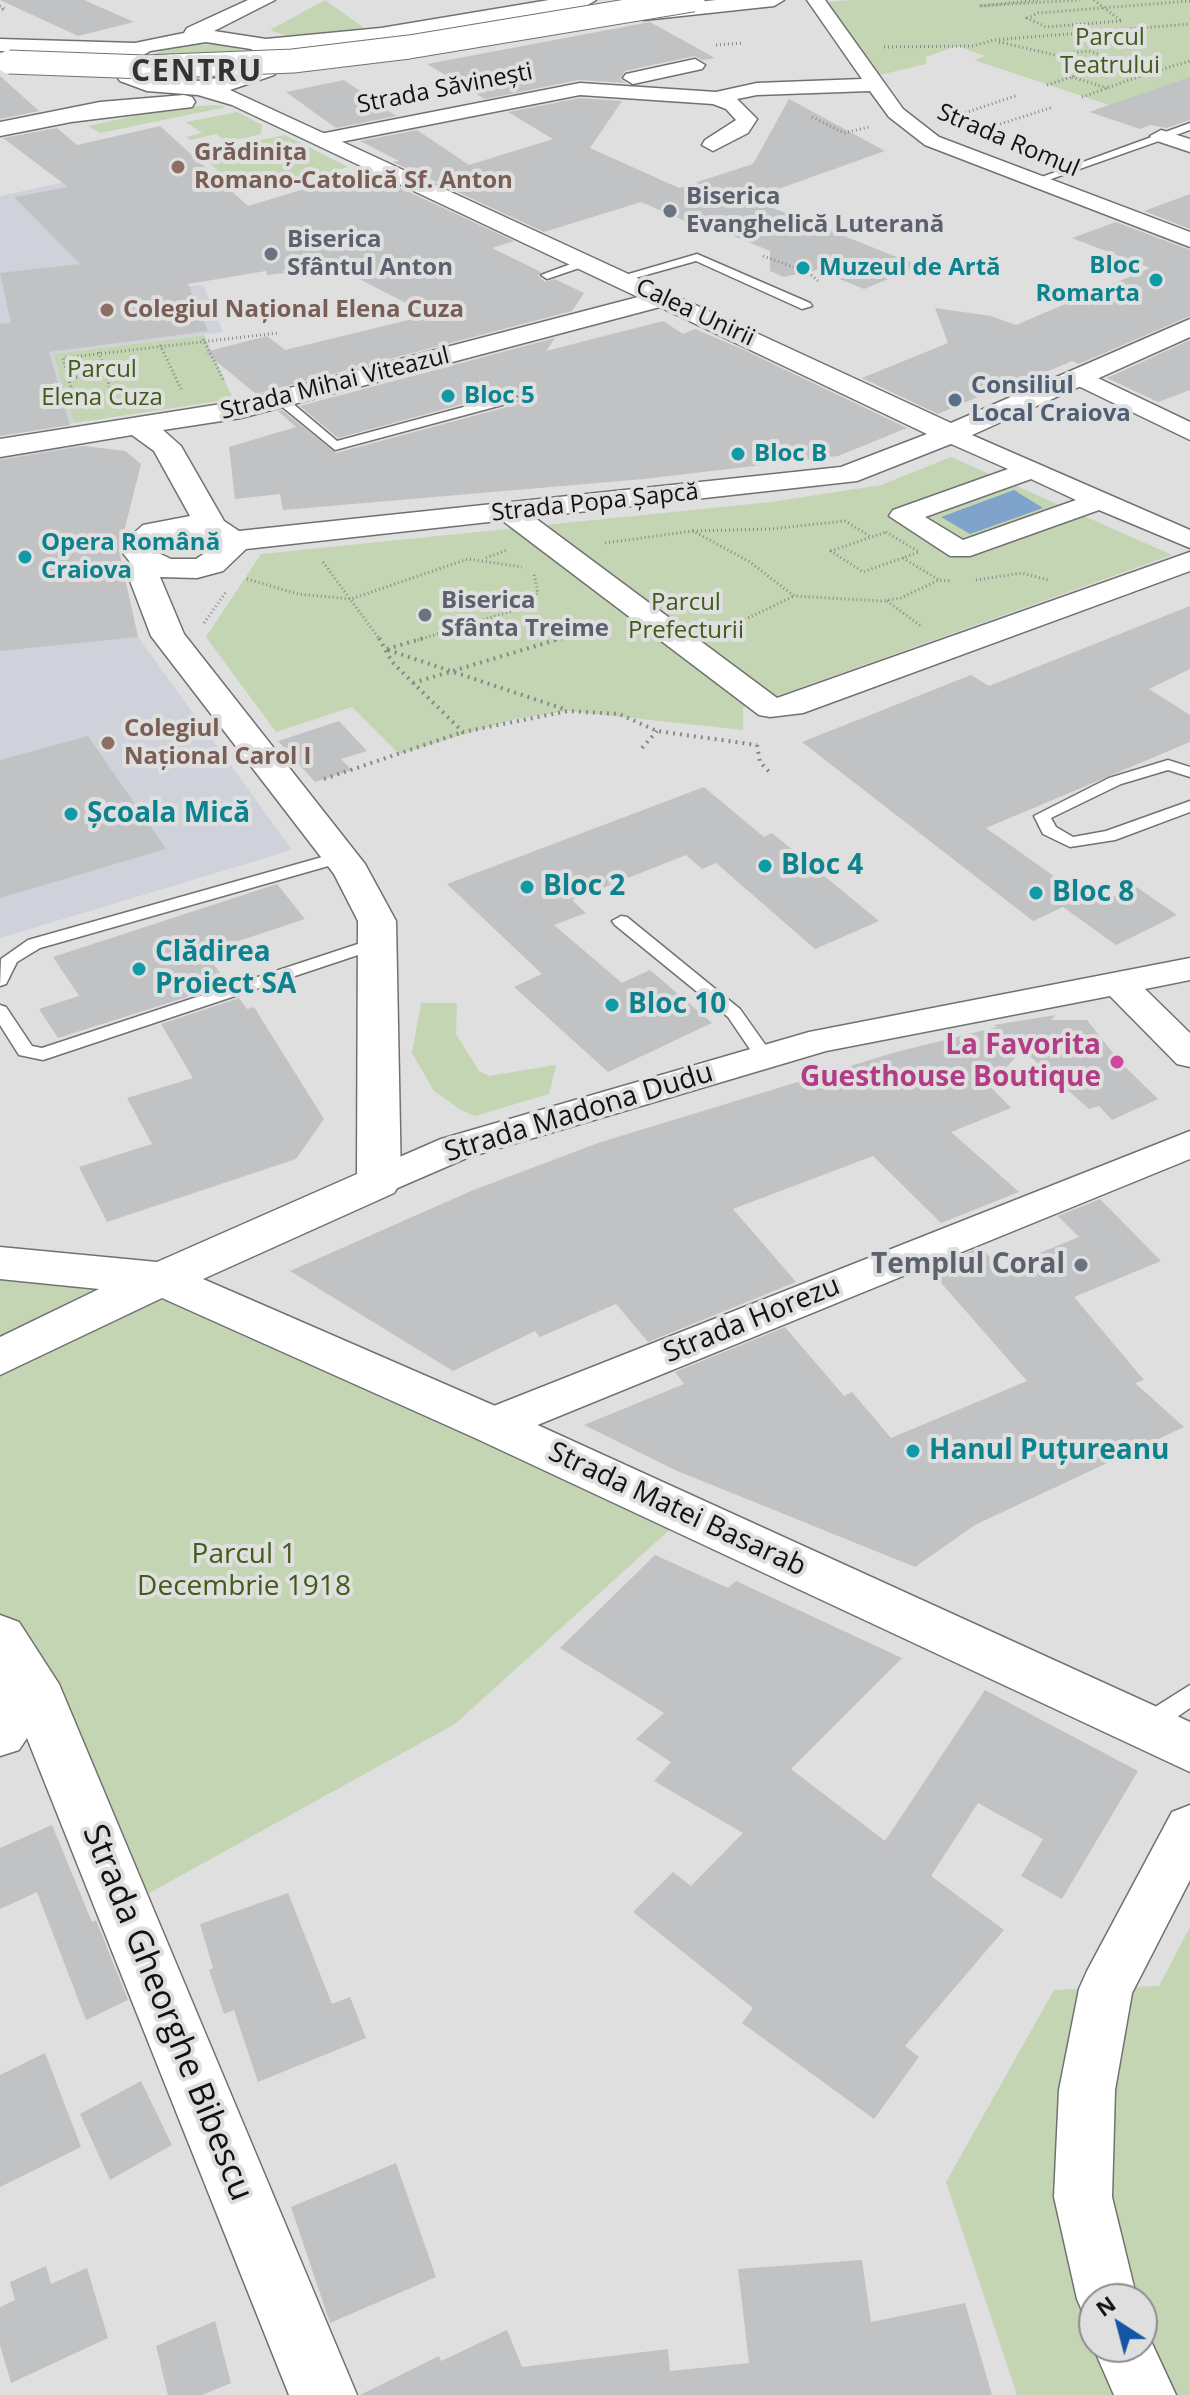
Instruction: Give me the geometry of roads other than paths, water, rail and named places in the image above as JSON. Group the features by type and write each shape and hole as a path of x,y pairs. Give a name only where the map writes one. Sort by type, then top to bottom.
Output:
{"main road":[{"path":"4,57 135,49 186,37 265,0"},
{"path":"186,37 253,42 429,27 586,0"},
{"path":"4,57 155,58 286,52 418,38 635,0"},
{"path":"4,57 145,67 293,61 409,47 693,0"},
{"path":"0,129 80,109 187,88 242,81 266,70 403,55 681,9 774,0"},
{"path":"253,42 257,21 290,5"},
{"path":"401,13 429,27"},
{"path":"253,42 274,59 266,70"},
{"path":"132,78 121,62 135,49"},
{"path":"4,57 64,74 90,86 94,94 80,109"},
{"path":"64,74 132,78 187,88"},
{"path":"80,109 132,78"},
{"name":"Calea Unirii","path":"187,88 251,105 951,434"},
{"path":"80,109 186,101 251,105"},
{"name":"Strada Mihai Viteazul","path":"0,448 241,409 665,298"},
{"name":"Strada Popa Șapcă","path":"154,522 182,524 221,534 509,512 846,475 951,434 1190,327"},
{"path":"241,409 183,431 166,446 143,573 168,636 340,857 370,904 379,942 379,1182"},
{"path":"131,429 166,446 221,534 223,557 197,568 168,569 154,522"},
{"path":"168,636 170,607 197,568"},
{"name":"Strada Madona Dudu","path":"0,1357 161,1279 379,1182"},
{"path":"0,1263 161,1279"},
{"name":"Strada Matei Basarab","path":"161,1279 492,1425 1190,1748"},
{"path":"0,1733 16,1661"},
{"name":"Strada Gheorghe Bibescu","path":"16,1661 323,2395"}],"street":[{"name":"Strada Romul","path":"816,0 908,124 939,144 1190,240"},
{"name":"Strada Săvinești","path":"320,140 695,65"},
{"name":"Strada Săvinești","path":"580,89 716,98 757,89 877,85"},
{"path":"713,145 741,129 747,119 733,105 716,98"},
{"path":"1161,136 1190,146"},
{"path":"1079,377 1190,432"},
{"name":"Calea Unirii","path":"951,434 1190,540"},
{"path":"1029,471 903,516 960,550 1098,501"},
{"path":"509,512 770,708 792,706 1190,561"},
{"name":"Strada Madona Dudu","path":"379,1182 455,1148 837,1036 1190,969"},
{"path":"1117,982 1190,1055"},
{"name":"Strada Horezu","path":"492,1425 1190,1144"},
{"path":"1103,2283 1083,2197 1087,2090 1106,1989 1190,1828"},
{"path":"1130,2363 1145,2395"}],"lane":[{"path":"1033,182 1190,126"},
{"path":"621,278 697,257 806,306"},
{"path":"547,275 587,262"},
{"path":"280,400 335,446 512,398"},
{"path":"1190,772 1168,765 1115,781 1042,816 1049,830 1070,842 1109,836 1190,806"},
{"path":"0,980 10,959 34,944 340,857"},
{"path":"621,921 734,1013 765,1057"},
{"path":"0,1011 26,1051 43,1054 379,942"},
{"path":"1145,1726 1190,1695"}],"water":[{"path":"1014,490 1043,508 970,534 941,517"}],"tram line":[{"path":"0,59 128,64 293,58 407,45 675,0"}],"place":[{"name":"Grădinița Romano-Catolică Sf. Anton","path":"178,167"},
{"name":"Biserica Evanghelică Luterană","path":"670,211"},
{"name":"Biserica Sfântul Anton","path":"271,254"},
{"name":"Muzeul de Artă","path":"803,268"},
{"name":"Bloc Romarta","path":"1156,280"},
{"name":"Colegiul Național Elena Cuza","path":"107,310"},
{"name":"Bloc 5","path":"448,396"},
{"name":"Consiliul Local Craiova","path":"955,400"},
{"name":"Bloc B","path":"738,454"},
{"name":"Opera Română Craiova","path":"25,557"},
{"name":"Biserica Sfânta Treime","path":"425,615"},
{"name":"Colegiul Național Carol I","path":"108,743"},
{"name":"Școala Mică","path":"71,814"},
{"name":"Bloc 4","path":"765,866"},
{"name":"Bloc 2","path":"527,887"},
{"name":"Bloc 8","path":"1036,893"},
{"name":"Clădirea Proiect SA","path":"139,969"},
{"name":"Bloc 10","path":"612,1005"},
{"name":"La Favorita Guesthouse Boutique","path":"1117,1062"},
{"name":"Templul Coral","path":"1081,1265"},
{"name":"Hanul Puțureanu","path":"913,1451"}],"district":[{"name":"CENTRU","path":"197,72"}],"park label":[{"name":"Parcul Teatrului","path":"1110,52"},
{"name":"Parcul Elena Cuza","path":"102,384"},
{"name":"Parcul Prefecturii","path":"686,617"},
{"name":"Parcul 1 Decembrie 1918","path":"244,1571"}]}
